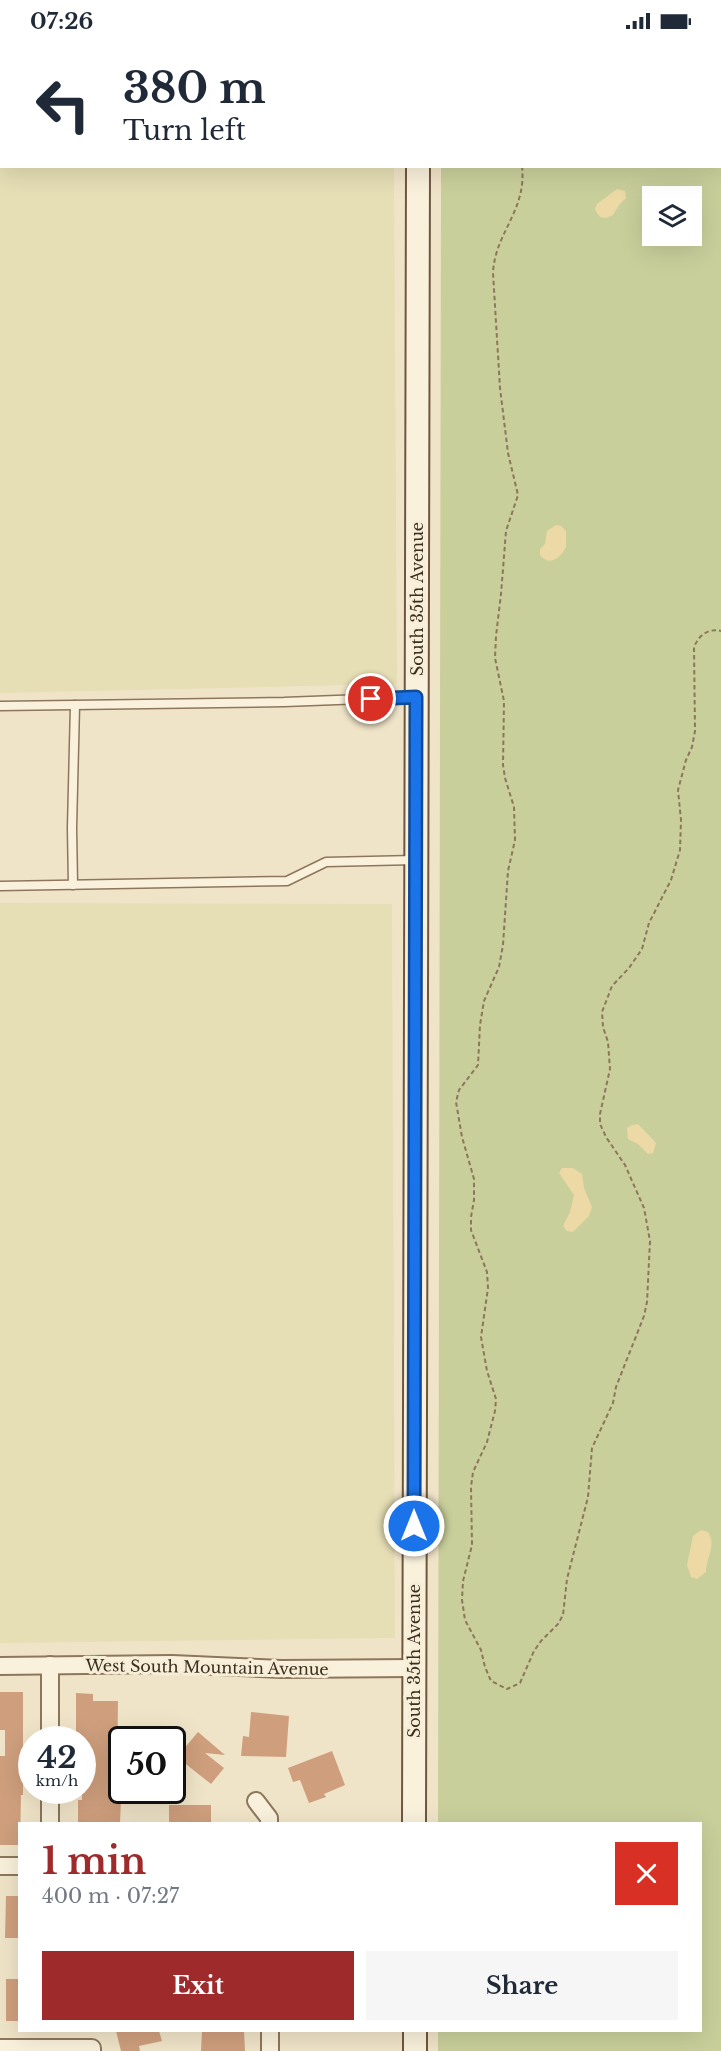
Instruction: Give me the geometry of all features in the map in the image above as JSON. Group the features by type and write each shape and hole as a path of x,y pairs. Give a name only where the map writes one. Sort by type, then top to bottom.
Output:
{"main road":[{"name":"South 35th Avenue","path":"414,1822 418,168"},
{"path":"415,2032 415,2051"}],"street":[{"name":"West South Mountain Avenue","path":"0,1666 172,1664 281,1669 414,1668"},
{"path":"50,1665 50,1726"},
{"path":"255,1801 269,1818 269,1822"},
{"path":"50,1804 50,1822"},
{"path":"0,1866 18,1866"},
{"path":"270,2032 270,2051"},
{"path":"0,2048 92,2050"}],"lane":[{"path":"0,706 284,702 416,697"},
{"path":"73,885 75,705"},
{"path":"0,886 287,881 326,862 416,860"}],"path":[{"path":"522,168 524,183 521,198 494,258 500,388 508,453 518,495 506,531 495,636 495,658 504,701 503,765 514,807 515,840 508,871 503,945 499,967 484,1001 478,1065 459,1090 456,1102 462,1137 474,1179 471,1230 487,1272 488,1288 481,1337 487,1371 496,1399 487,1442 473,1472 472,1545 463,1581 462,1600 465,1620 480,1650 484,1667 491,1681 507,1689 520,1683 534,1650 558,1624 563,1615 567,1579 588,1497 592,1448 613,1403 627,1355 637,1335 647,1302 650,1241 644,1208 625,1166 600,1124 610,1069 602,1012 612,986 629,968 642,948 649,923 676,865 681,835 678,790 692,747 694,731 694,647 698,638 706,632 721,631"}],"shaded area":[{"path":"0,168 394,168 397,684 0,693"},
{"path":"0,903 392,904 395,1638 0,1643"}],"green space":[{"path":"441,168 721,168 721,2051 438,2051 438,2032 702,2032 702,1822 438,1822"}],"sand":[{"path":"617,189 625,191 626,198 613,215 606,218 600,217 595,210 597,204"},
{"path":"556,525 566,531 566,547 558,558 551,561 543,559 540,549 545,544 547,531"},
{"path":"638,1124 656,1143 653,1153 648,1154 638,1144 628,1139 627,1128"},
{"path":"562,1168 573,1168 582,1174 584,1188 592,1207 589,1216 573,1232 567,1231 563,1226 570,1212 574,1195 559,1173"},
{"path":"701,1530 708,1532 711,1547 706,1572 697,1579 691,1577 687,1565 693,1536"}],"building":[{"path":"0,1692 23,1692 23,1726 18,1726 18,1804 21,1804 18,1845 0,1845 0,1756 5,1756 5,1730 0,1730"},
{"path":"76,1693 93,1694 93,1701 118,1701 118,1726 108,1726 108,1804 121,1804 120,1822 78,1822 78,1804 96,1804 96,1726 76,1726"},
{"path":"251,1712 289,1716 286,1757 241,1756 243,1736 249,1737"},
{"path":"198,1732 225,1755 205,1753 224,1768 211,1784 186,1764 186,1746"},
{"path":"332,1751 345,1785 324,1794 326,1797 309,1803 300,1780 293,1782 288,1768"},
{"path":"169,1805 211,1805 211,1822 169,1822"},
{"path":"6,1896 18,1896 18,1938 5,1938"},
{"path":"6,1979 18,1979 18,2021 6,2021"},
{"path":"116,2032 159,2032 162,2041 139,2046 140,2051 121,2051"},
{"path":"202,2032 244,2032 245,2051 201,2051"}],"route":[{"path":"371,699 416,697 414,1526"}]}
